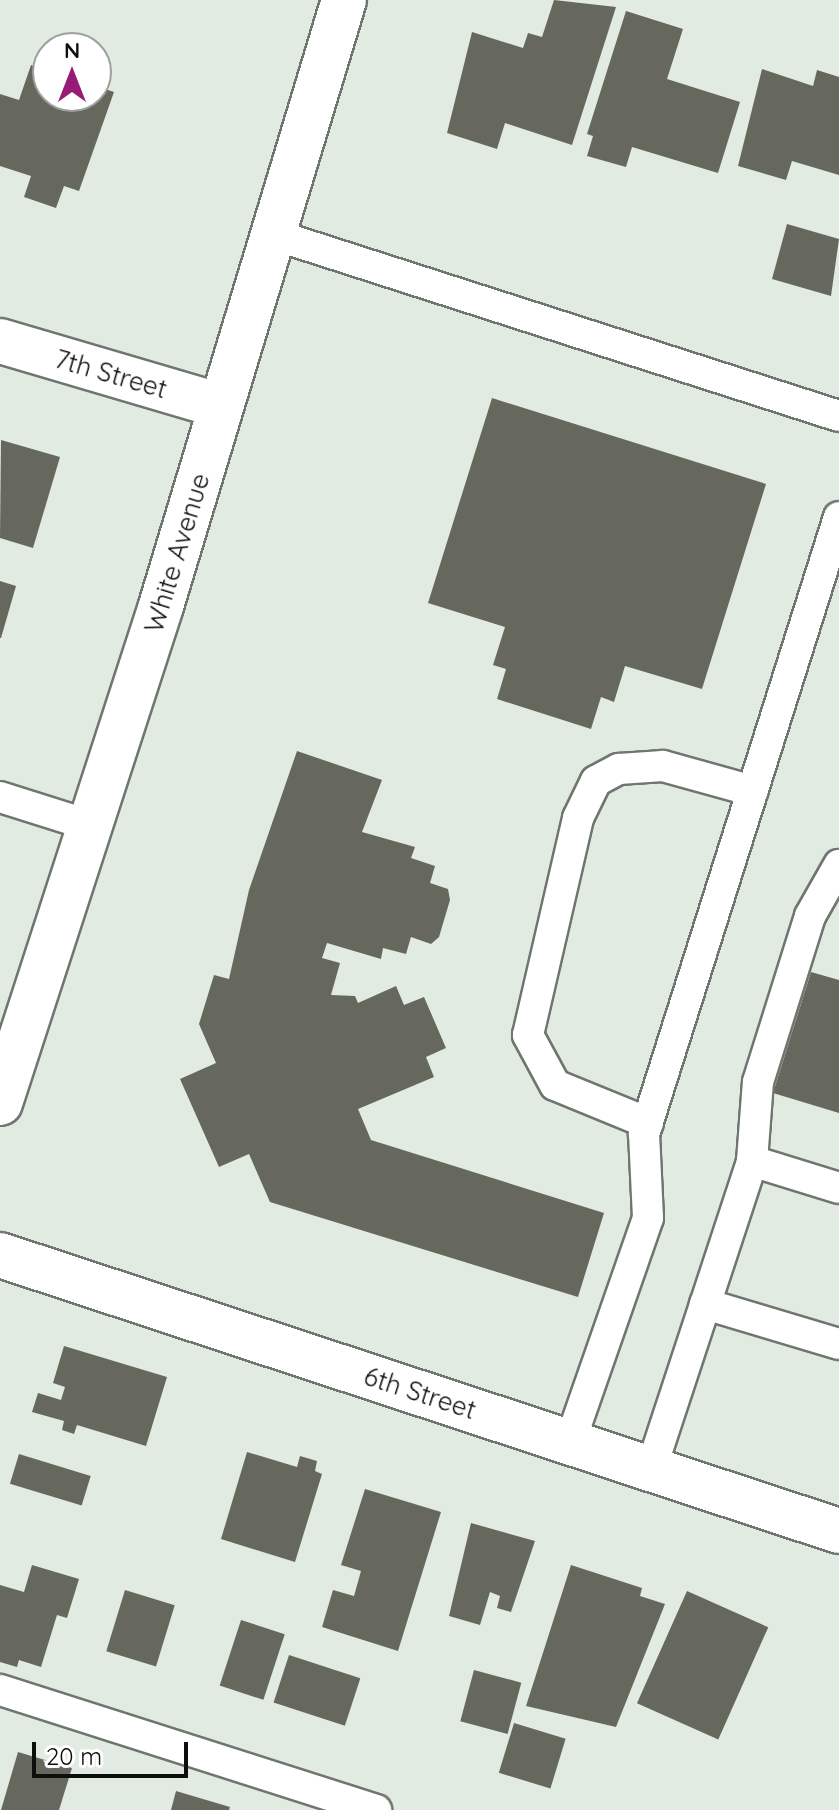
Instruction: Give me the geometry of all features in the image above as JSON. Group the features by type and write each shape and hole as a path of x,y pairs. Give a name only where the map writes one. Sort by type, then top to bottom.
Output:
{"main road":[{"name":"White Avenue","path":"0,1103 221,406 344,0"},
{"name":"7th Street","path":"0,341 221,406"},
{"name":"6th Street","path":"0,1255 839,1531"}],"lane":[{"path":"272,234 839,416"},
{"path":"570,1442 648,1218 648,1123 839,517"},
{"path":"648,1123 555,1085 528,1035 578,818 596,781 619,769 663,766 753,791"},
{"path":"0,797 89,825"},
{"path":"651,1469 752,1161 758,1082 810,916 839,865"},
{"path":"752,1161 839,1188"},
{"path":"705,1304 839,1344"},
{"path":"0,1690 376,1810"}],"building":[{"path":"554,0 616,7 572,145 505,123 497,149 447,133 472,32 523,48 528,33 542,37"},
{"path":"626,11 683,29 667,79 740,102 718,173 632,147 626,167 587,156 593,136 587,134"},
{"path":"31,65 32,112 107,112 79,191 64,186 56,208 24,197 31,176 0,166 0,94 19,100"},
{"path":"762,69 813,86 817,70 839,77 839,175 792,161 786,180 738,166"},
{"path":"787,224 839,239 831,296 772,279"},
{"path":"492,398 766,484 702,689 625,666 614,702 601,697 591,729 497,699 506,669 493,665 505,627 428,603"},
{"path":"1,440 60,457 33,548 0,538"},
{"path":"0,581 16,586 1,638 0,638"},
{"path":"297,751 382,780 362,832 415,847 411,858 435,866 430,883 448,889 450,900 439,937 431,944 411,937 406,954 383,948 381,959 327,943 322,958 340,963 331,995 355,996 358,1003 396,986 404,1005 424,997 446,1048 426,1057 434,1077 358,1109 371,1140 604,1213 578,1297 270,1202 249,1154 219,1167 180,1079 216,1063 199,1024 214,975 229,979 249,890"},
{"path":"811,972 839,980 839,1113 773,1093"},
{"path":"64,1346 167,1377 146,1446 77,1425 74,1434 62,1430 64,1421 32,1412 38,1393 61,1400 65,1387 53,1383"},
{"path":"247,1452 297,1467 300,1456 317,1461 315,1471 322,1474 295,1562 221,1539"},
{"path":"19,1454 91,1476 82,1506 10,1484"},
{"path":"365,1489 441,1512 398,1651 322,1627 333,1590 354,1596 361,1571 341,1565"},
{"path":"471,1523 535,1541 511,1612 497,1608 500,1596 490,1592 480,1625 449,1616"},
{"path":"32,1565 79,1579 67,1618 57,1615 41,1667 19,1660 17,1667 0,1662 0,1585 24,1592"},
{"path":"571,1565 642,1588 640,1596 665,1604 616,1727 526,1706"},
{"path":"125,1590 175,1605 156,1666 106,1651"},
{"path":"687,1591 768,1627 718,1740 637,1703"},
{"path":"241,1620 285,1634 263,1700 220,1686"},
{"path":"289,1655 360,1678 345,1726 274,1703"},
{"path":"474,1670 521,1683 508,1734 460,1721"},
{"path":"514,1723 566,1739 550,1789 499,1773"},
{"path":"18,1752 72,1768 59,1810 1,1810"},
{"path":"176,1791 230,1807 229,1810 171,1810"}]}
